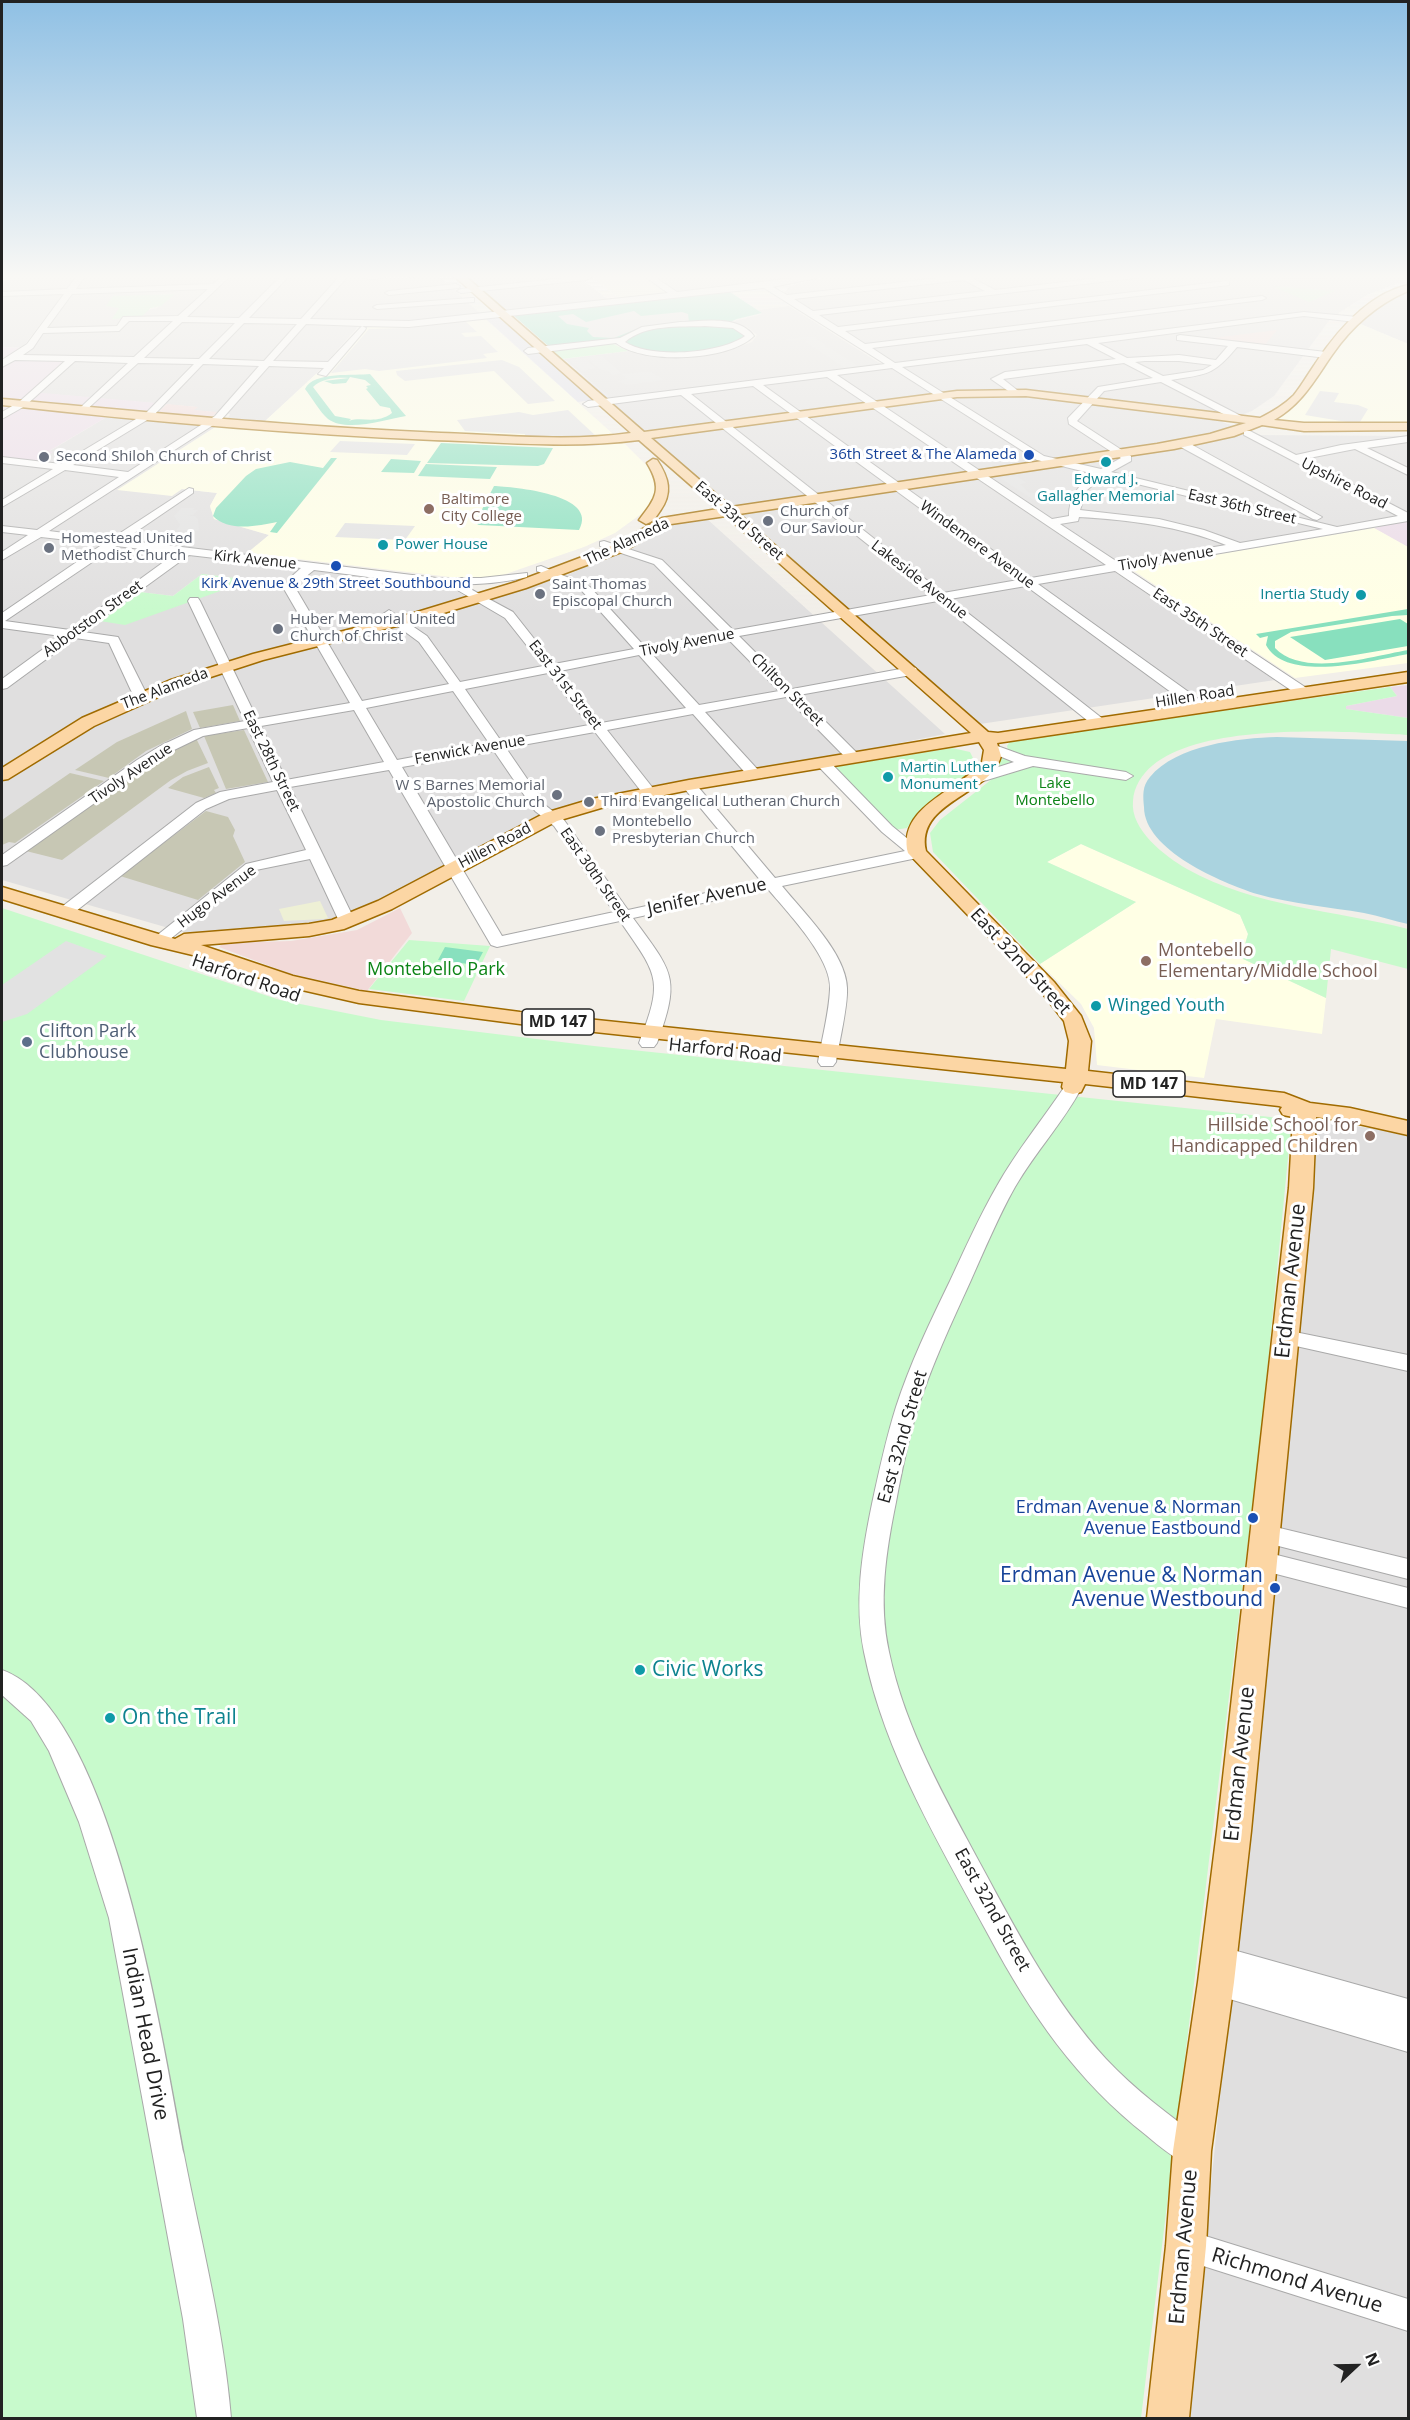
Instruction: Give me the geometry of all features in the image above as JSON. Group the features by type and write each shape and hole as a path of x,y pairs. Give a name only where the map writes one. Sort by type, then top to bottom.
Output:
{"main road":[{"name":"East 33rd Street","path":"571,389 653,463 845,613 988,742"},
{"name":"East 33rd Street","path":"589,389 642,436 846,635"},
{"path":"1253,426 1297,398 1303,389"},
{"path":"2,402 337,432 591,441 941,396 977,392 1014,392 1237,420 1253,426 1325,433 1408,433"},
{"name":"The Alameda","path":"975,472 1041,458 1183,444 1265,408 1280,397"},
{"path":"1276,413 1277,422 1294,426"},
{"path":"1253,426 1316,430 1408,427"},
{"path":"1210,433 1253,426 1372,428"},
{"name":"The Alameda","path":"547,571 604,544 646,520 975,472 1056,463 1210,433"},
{"path":"646,520 663,497 663,482 653,463"},
{"name":"The Alameda","path":"2,758 45,731 138,693 223,662 394,617 474,589 519,581 619,548 661,523 716,510"},
{"path":"873,659 980,756 982,766 976,777"},
{"name":"Hillen Road","path":"158,941 309,930 347,921 385,905 551,817 598,803 649,792 963,739 988,742 991,730 1093,718 1297,687 1408,666"},
{"name":"Hillen Road","path":"1297,687 1408,676"},
{"name":"The Alameda","path":"2,775 63,736 138,693"},
{"path":"917,853 916,831 924,818 991,763 988,742"},
{"name":"East 32nd Street","path":"917,853 1047,986 1074,1020 1080,1041 1075,1082"},
{"name":"Harford Road","path":"2,893 158,941 207,952 287,981 359,997 650,1037"},
{"name":"Hillen Road","path":"158,941 203,931 262,933"},
{"path":"207,952 214,942 231,937"},
{"name":"Harford Road","path":"158,941 186,959 295,998 328,1005 1075,1082 1284,1111 1305,1109 1408,1128"},
{"name":"Erdman Avenue","path":"1168,2418 1186,2246 1192,2151 1217,1971 1301,1188 1305,1109"}],"street":[{"path":"2,416 22,404 39,389"},
{"path":"84,409 106,389"},
{"path":"2,504 149,415 175,389"},
{"path":"2,557 214,422 244,389"},
{"path":"588,404 708,389"},
{"name":"Windemere Avenue","path":"763,389 1194,702"},
{"name":"East 35th Street","path":"851,389 1297,687"},
{"name":"East 36th Street","path":"930,389 1041,458 1099,474 1340,530"},
{"path":"1010,389 1014,392"},
{"path":"1096,553 1074,516 1078,494 1099,474 1127,459 1072,422 1088,401 1103,389"},
{"path":"1180,389 1237,420"},
{"name":"Lakeside Avenue","path":"683,392 1093,718"},
{"name":"Upshire Road","path":"1253,426 1296,459 1408,518"},
{"path":"1296,459 1356,446 1408,439"},
{"path":"1183,444 1340,530"},
{"path":"1356,446 1408,472"},
{"path":"2,460 130,475"},
{"path":"2,618 189,491"},
{"path":"1050,522 1074,516 1117,515 1154,520 1212,536 1240,547"},
{"name":"Tivoly Avenue","path":"2,862 167,748 199,733 457,687 825,616 1408,518"},
{"name":"Kirk Avenue","path":"2,530 437,581 474,589"},
{"name":"Chilton Street","path":"604,544 658,562 854,758"},
{"name":"Abbotston Street","path":"2,686 185,552"},
{"path":"311,566 290,586 454,867"},
{"path":"547,571 586,588 754,774"},
{"name":"Kirk Avenue","path":"437,581 474,589"},
{"name":"East 31st Street","path":"474,589 509,615 649,792"},
{"name":"East 28th Street","path":"194,601 347,921"},
{"name":"East 30th Street","path":"394,617 423,639 540,808 559,823 653,957 663,978 662,1001 650,1037"},
{"path":"2,624 114,640 138,693"},
{"name":"Fenwick Avenue","path":"65,912 208,801 225,795 910,671"},
{"path":"988,742 1012,758 1126,776"},
{"name":"East 32nd Street","path":"823,763 887,829 917,853"},
{"path":"976,777 1012,766 1043,764"},
{"path":"689,785 823,947 834,968 838,996 828,1057"},
{"name":"Hugo Avenue","path":"158,941 251,867 315,853"},
{"name":"Jenifer Avenue","path":"454,867 497,942 917,853"},
{"name":"East 32nd Street","path":"1075,1082 1002,1194 922,1366 906,1410 882,1513 874,1557 872,1621 884,1682 917,1768 1006,1941 1048,2006 1096,2070 1150,2118 1192,2151"},
{"path":"1285,1337 1408,1364"},
{"path":"1262,1547 1408,1569"},
{"path":"1262,1547 1408,1598"},
{"name":"Indian Head Drive","path":"2,1681 26,1698 55,1734 86,1801 106,1858 123,1918 201,2319 214,2418"},
{"path":"1217,1971 1408,2013"},
{"path":"1217,1971 1408,2037"},
{"name":"Richmond Avenue","path":"1186,2246 1408,2315"}],"shaded area":[{"path":"2,389 35,389 32,392 156,403 147,412 2,399"},
{"path":"35,389 300,389 263,423 227,420 230,414 193,410 196,407 37,393"},
{"path":"300,389 563,389 614,435 560,438 336,429 263,423"},
{"path":"512,389 542,389 555,401 528,404"},
{"path":"564,389 599,389 610,398 578,402"},
{"path":"599,389 682,389 610,398"},
{"path":"731,389 1279,389 1274,396 1252,411 1222,422 1261,435 1408,436 1408,515 1106,566 1275,680 980,724 613,404"},
{"path":"1310,389 1408,389 1408,425 1305,425 1280,421 1280,416 1305,396"},
{"path":"1320,391 1339,393 1334,402 1358,405 1368,409 1360,422 1353,423 1305,415"},
{"path":"167,404 198,407 194,410 217,412 211,418 157,413"},
{"path":"2,405 110,415 49,451 53,452 33,464 2,461"},
{"path":"568,410 597,437 525,436 525,434 465,431 457,420 519,412 533,415"},
{"path":"110,415 217,426 118,490 182,489 217,493 210,506 214,519 269,535 238,562 451,587 477,604 567,575 617,554 670,524 706,518 945,734 572,808 356,920 193,935 2,880 2,461 33,464 52,452 48,452","holes":["202,574 249,580 125,624 140,592 173,596"]},
{"name":"Baltimore City College","path":"217,426 321,435 545,445 594,446 623,442 651,470 656,481 656,497 645,511 615,533 584,547 497,577 459,578 247,553 269,535 214,519 210,506 217,493 182,489 172,496 117,490"},
{"path":"340,441 415,444 407,455 330,452"},
{"path":"1016,476 1027,483 1020,484 1030,493 1054,492 1061,497 1052,499 1060,504 1043,506 1000,478"},
{"path":"181,508 198,510 188,516 195,516 198,519 199,531 176,530 180,525 174,516"},
{"path":"1408,521 1408,547 1374,528 1386,525"},
{"path":"345,523 415,526 405,540 335,537"},
{"path":"1374,528 1408,547 1408,663 1295,678 1131,569"},
{"path":"1408,685 1408,718 1346,709 1346,706 1397,696 1390,687"},
{"path":"233,705 240,721 200,728 193,712"},
{"path":"186,711 192,729 146,751 109,778 75,770 117,742"},
{"path":"244,730 268,782 226,789 204,736"},
{"path":"196,738 208,763 171,780 62,860 26,851 154,761"},
{"path":"209,767 219,788 214,790 216,793 204,798 168,788 183,777"},
{"path":"70,773 104,781 15,843 9,842 2,845 2,820"},
{"path":"206,811 228,817 235,830 233,836 245,862 198,900 120,876"},
{"name":"Montebello Elementary/Middle School","path":"1081,844 1240,915 1248,934 1241,958 1326,998 1322,1034 1216,1019 1204,1078 1097,1065 1094,1028 1081,1004 1040,964 1136,902 1047,862"},
{"path":"320,901 328,918 284,921 279,909"},
{"path":"400,908 412,933 367,991 291,974 219,947 223,943 291,941 357,930"},
{"path":"66,941 107,956 27,1014 2,1022 2,985"},
{"path":"1314,1122 1370,1128 1408,1136 1408,2418 1187,2418 1289,1426"}],"green space":[{"path":"305,389 314,389 335,416 351,419 349,421 380,419 392,413 390,408 380,406 366,389 383,389 406,416 356,425 336,423 325,416"},
{"path":"441,443 553,448 544,464 538,466 427,463"},
{"path":"331,458 337,458 277,533 270,532 277,522 235,526 219,521 213,516 216,508 246,476 256,469 290,462 323,468"},
{"path":"391,459 421,461 414,473 381,472"},
{"path":"426,464 497,467 490,479 418,476"},
{"path":"494,486 535,491 566,501 577,508 582,518 579,530 475,523"},
{"path":"202,574 251,580 125,625 100,621 140,592 173,596"},
{"path":"1408,609 1408,615 1291,632 1275,641 1275,648 1287,657 1303,662 1358,660 1408,650 1408,654 1354,664 1311,667 1292,664 1277,657 1266,645 1268,636 1260,638 1256,634"},
{"path":"1400,619 1408,624 1408,646 1325,660 1290,637"},
{"name":"Lake Montebello","path":"1390,687 1397,696 1346,706 1346,709 1408,718 1408,735 1297,732 1251,734 1208,741 1171,754 1145,773 1133,801 1137,822 1151,841 1187,869 1213,882 1267,900 1408,929 1408,969 1331,949 1326,998 1241,958 1248,934 1240,915 1081,844 1047,862 1136,902 1040,964 933,852 930,833 940,820 1001,772 997,767 999,759 1008,750 1007,746 1010,741"},
{"path":"952,748 970,752 975,762 966,775 919,811 907,828 894,830 835,767"},
{"path":"2,908 280,1000 381,1020 594,1046 1280,1118 1291,1127 1261,1434 1141,2418 2,2418"},
{"name":"Montebello Park","path":"409,940 490,946 464,1001 369,989"},
{"path":"445,947 483,952 476,965 438,960"}],"water":[{"name":"Lake Montebello","path":"1277,737 1408,741 1408,924 1364,913 1284,900 1242,889 1206,873 1171,851 1147,823 1144,788 1147,780 1161,766 1175,757 1209,745"}],"place":[{"name":"36th Street & The Alameda","path":"1029,455"},
{"name":"Second Shiloh Church of Christ","path":"44,457"},
{"name":"Edward J. Gallagher Memorial","path":"1106,462"},
{"name":"Baltimore City College","path":"429,509"},
{"name":"Church of Our Saviour","path":"768,521"},
{"name":"Power House","path":"383,545"},
{"name":"Homestead United Methodist Church","path":"49,548"},
{"name":"Kirk Avenue & 29th Street Southbound","path":"336,566"},
{"name":"Saint Thomas Episcopal Church","path":"540,594"},
{"name":"Inertia Study","path":"1361,595"},
{"name":"Huber Memorial United Church of Christ","path":"278,629"},
{"name":"Martin Luther Monument","path":"888,777"},
{"name":"W S Barnes Memorial Apostolic Church","path":"557,795"},
{"name":"Third Evangelical Lutheran Church","path":"589,802"},
{"name":"Montebello Presbyterian Church","path":"600,831"},
{"name":"Montebello Elementary/Middle School","path":"1146,961"},
{"name":"Winged Youth","path":"1096,1006"},
{"name":"Clifton Park Clubhouse","path":"27,1042"},
{"name":"Hillside School for Handicapped Children","path":"1370,1136"},
{"name":"Erdman Avenue & Norman Avenue Eastbound","path":"1253,1518"},
{"name":"Erdman Avenue & Norman Avenue Westbound","path":"1275,1588"},
{"name":"Civic Works","path":"640,1670"},
{"name":"On the Trail","path":"110,1718"}]}
